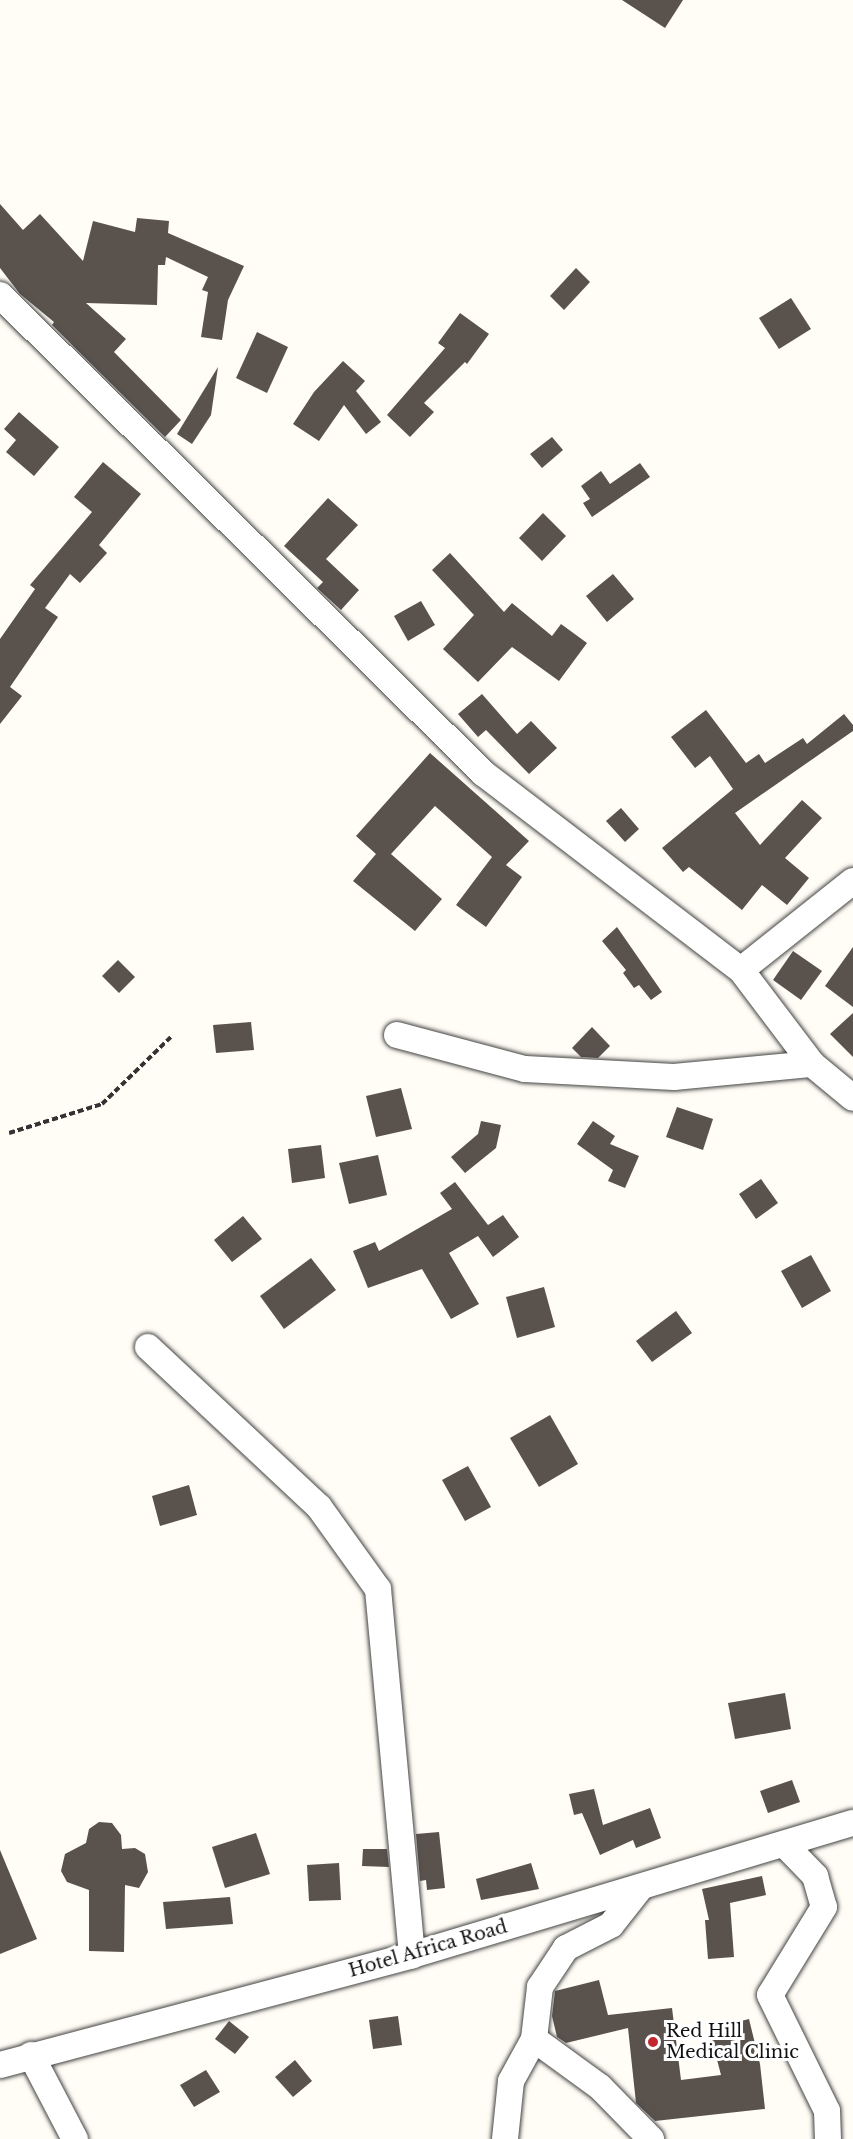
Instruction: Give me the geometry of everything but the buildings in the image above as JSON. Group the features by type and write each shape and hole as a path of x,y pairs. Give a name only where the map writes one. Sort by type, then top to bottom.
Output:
{"street":[{"path":"0,295 483,773 741,970 812,1064 853,1098"},
{"path":"741,970 853,881"},
{"path":"397,1035 525,1069 674,1077 812,1064"},
{"path":"148,1347 319,1507 378,1589 412,1955"},
{"name":"Hotel Africa Road","path":"0,2065 412,1955 853,1823"},
{"path":"784,1844 815,1876 824,1907 770,1995 827,2111 828,2139"},
{"path":"505,2139 512,2081 534,2039 540,1987 566,1948 611,1925 641,1887"},
{"path":"534,2039 600,2087 651,2139"},
{"path":"31,2055 75,2139"}],"path":[{"path":"9,1133 102,1104 172,1036"}],"place":[{"name":"Red Hill Medical Clinic","path":"653,2042"}]}
